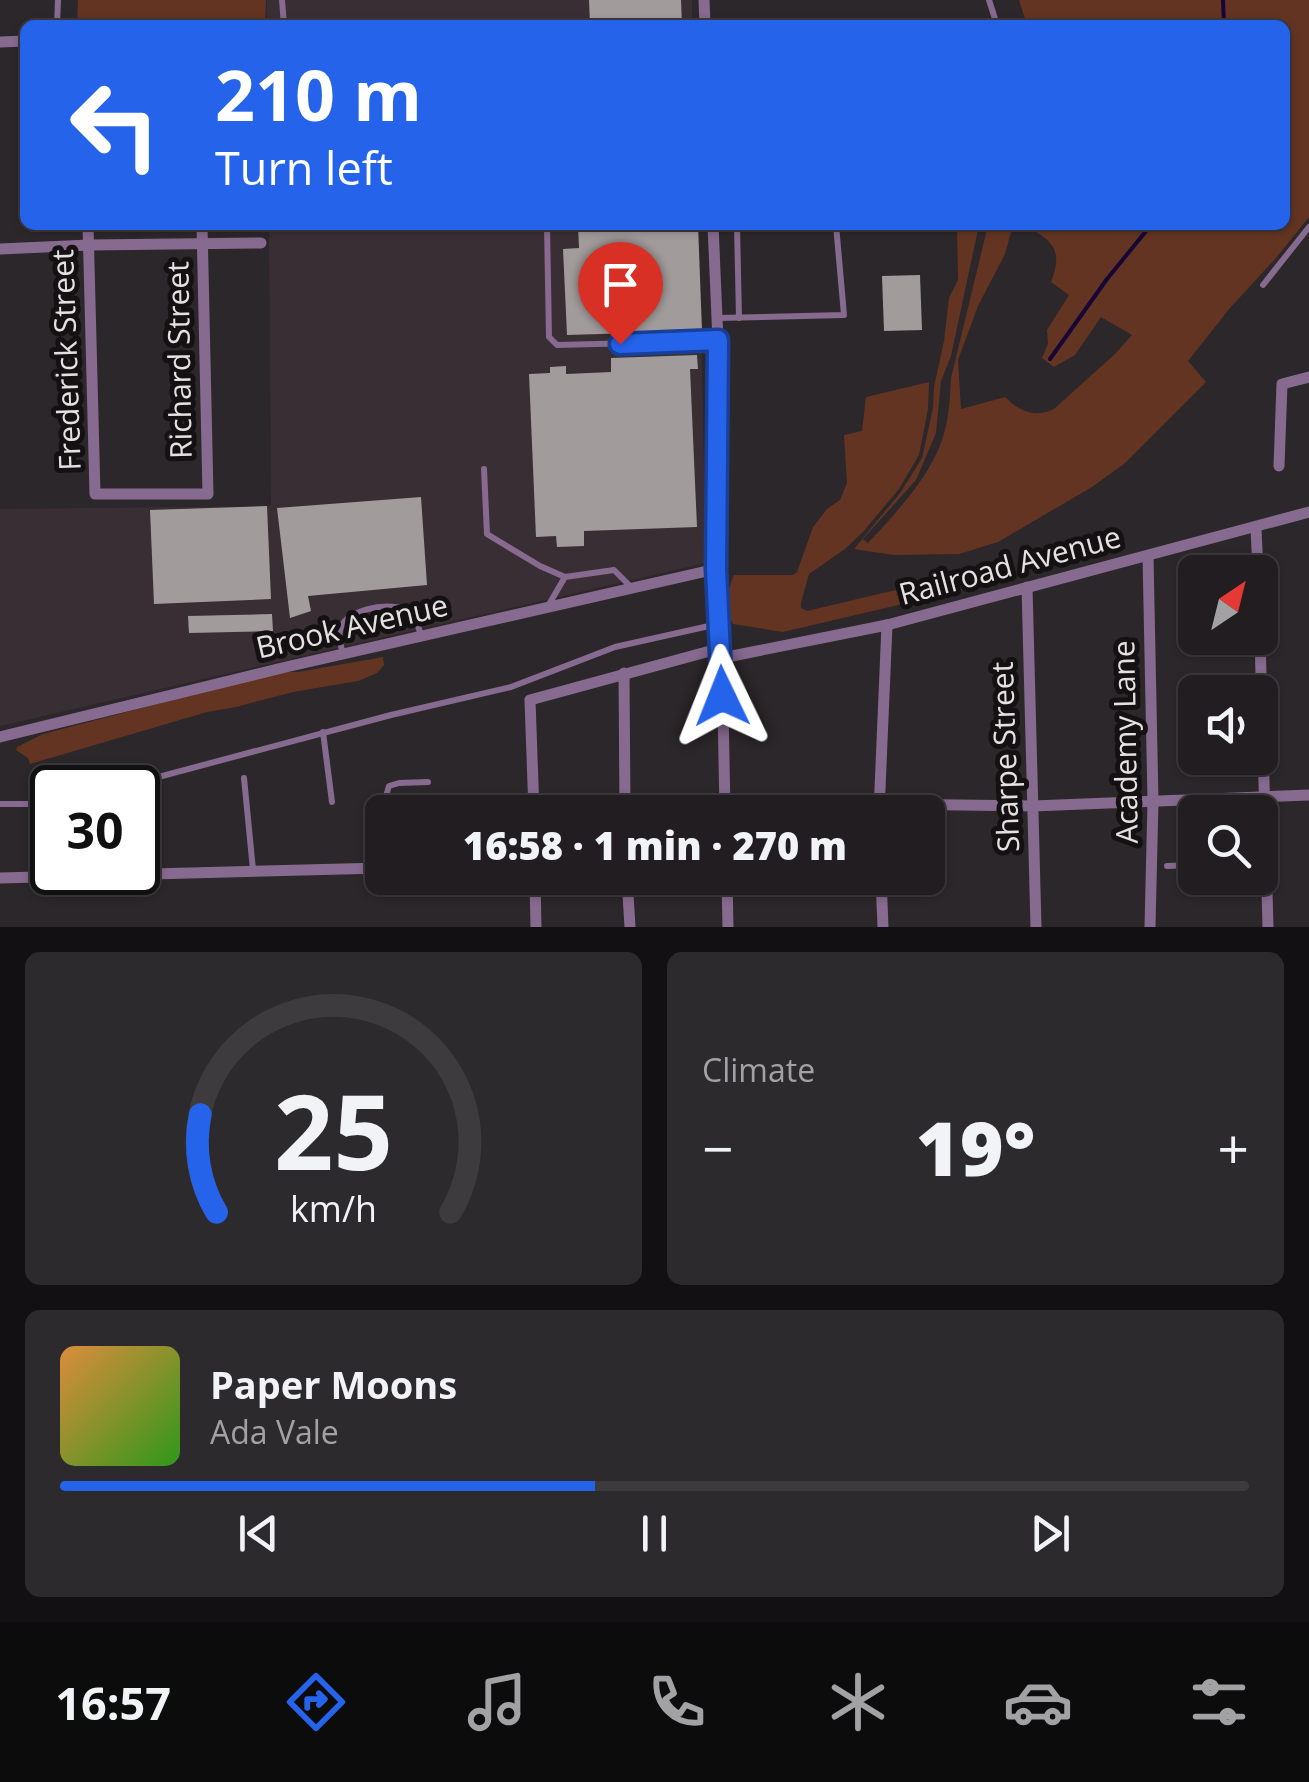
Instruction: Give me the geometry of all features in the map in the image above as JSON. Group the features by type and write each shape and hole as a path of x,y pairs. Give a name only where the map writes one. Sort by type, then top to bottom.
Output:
{"street":[{"name":"Frederick Street","path":"88,230 96,494"},
{"name":"Richard Street","path":"96,494 208,494 202,230"},
{"path":"713,230 718,340 716,569 722,653 724,795"},
{"path":"0,249 261,244"},
{"path":"1279,466 1282,384 1309,377"},
{"name":"Railroad Avenue","path":"533,795 530,700 624,673 888,624 1309,512"},
{"path":"1256,528 1257,555"},
{"name":"Academy Lane","path":"1148,556 1153,801 1150,927"},
{"name":"Brook Avenue","path":"0,737 716,569"},
{"name":"Sharpe Street","path":"1026,586 1036,927"},
{"path":"880,795 888,624"},
{"path":"1261,655 1265,795"},
{"path":"624,673 625,795"},
{"path":"1278,796 1309,795"},
{"path":"945,807 1178,800"},
{"path":"0,878 365,869"},
{"path":"535,895 536,927"},
{"path":"628,895 630,927"},
{"path":"727,895 728,927"},
{"path":"882,895 883,927"},
{"path":"1266,895 1268,927"}],"lane":[{"path":"1263,285 1309,228"},
{"path":"547,230 549,336 557,345 718,340"},
{"path":"737,230 739,318"},
{"path":"717,318 844,315 836,230"},
{"path":"484,469 487,534 565,578 614,570 632,588"},
{"path":"548,608 565,578"},
{"path":"343,654 339,632 346,619 383,607 403,609 410,614 422,636"},
{"path":"160,776 511,687 615,646 720,624"},
{"path":"324,732 332,802"},
{"path":"244,778 253,872"},
{"path":"386,795 389,786 399,782 428,782"},
{"path":"0,804 30,804"},
{"path":"1167,866 1178,866"}],"shaded area":[{"path":"78,0 266,0 265,20 77,20"},
{"path":"267,0 692,0 692,20 267,20"},
{"path":"1019,0 1309,0 1309,217 1188,361 1206,382 1124,464 998,542 959,554 894,555 854,549 900,493 922,458 949,298 958,280 957,230 978,230 951,356 941,381 936,433 916,480 863,539 868,543 920,482 942,440 951,378 987,230 1012,230 1005,254 978,306 958,360 961,409 1005,397 1022,410 1034,413 1054,409 1132,335 1101,317 1075,355 1054,367 1042,358 1048,344 1047,330 1069,295 1051,282 1056,261 1053,247 1033,230 1290,230 1290,20 1025,20"},
{"path":"269,230 699,230 706,563 0,726 0,509 271,506"},
{"path":"929,382 919,455 899,489 863,532 809,574 801,608 807,611 997,566 1012,573 1009,579 783,632 733,624 728,600 734,575 793,575 813,527 840,500 847,483 844,435 862,431 866,397"},
{"path":"383,657 384,665 377,673 358,681 207,712 30,764 16,750 43,734 207,691 282,672"}],"building":[{"path":"589,0 681,0 682,20 590,20"},
{"path":"578,230 698,230 702,331 567,335 563,249 579,248"},
{"path":"920,275 922,330 884,331 882,276"},
{"path":"697,355 698,369 690,369 697,527 584,531 584,546 557,547 556,536 536,537 529,374 550,373 550,367 566,366 566,374 611,372 611,358"},
{"path":"421,497 427,585 308,596 311,611 290,618 277,508"},
{"path":"267,506 271,599 154,604 150,510"},
{"path":"272,614 273,631 189,633 188,616"}],"waterway":[{"path":"1223,0 1224,20"},
{"path":"1050,359 1147,230"}],"route":[{"path":"620,344 718,340 716,569 722,696"}]}
